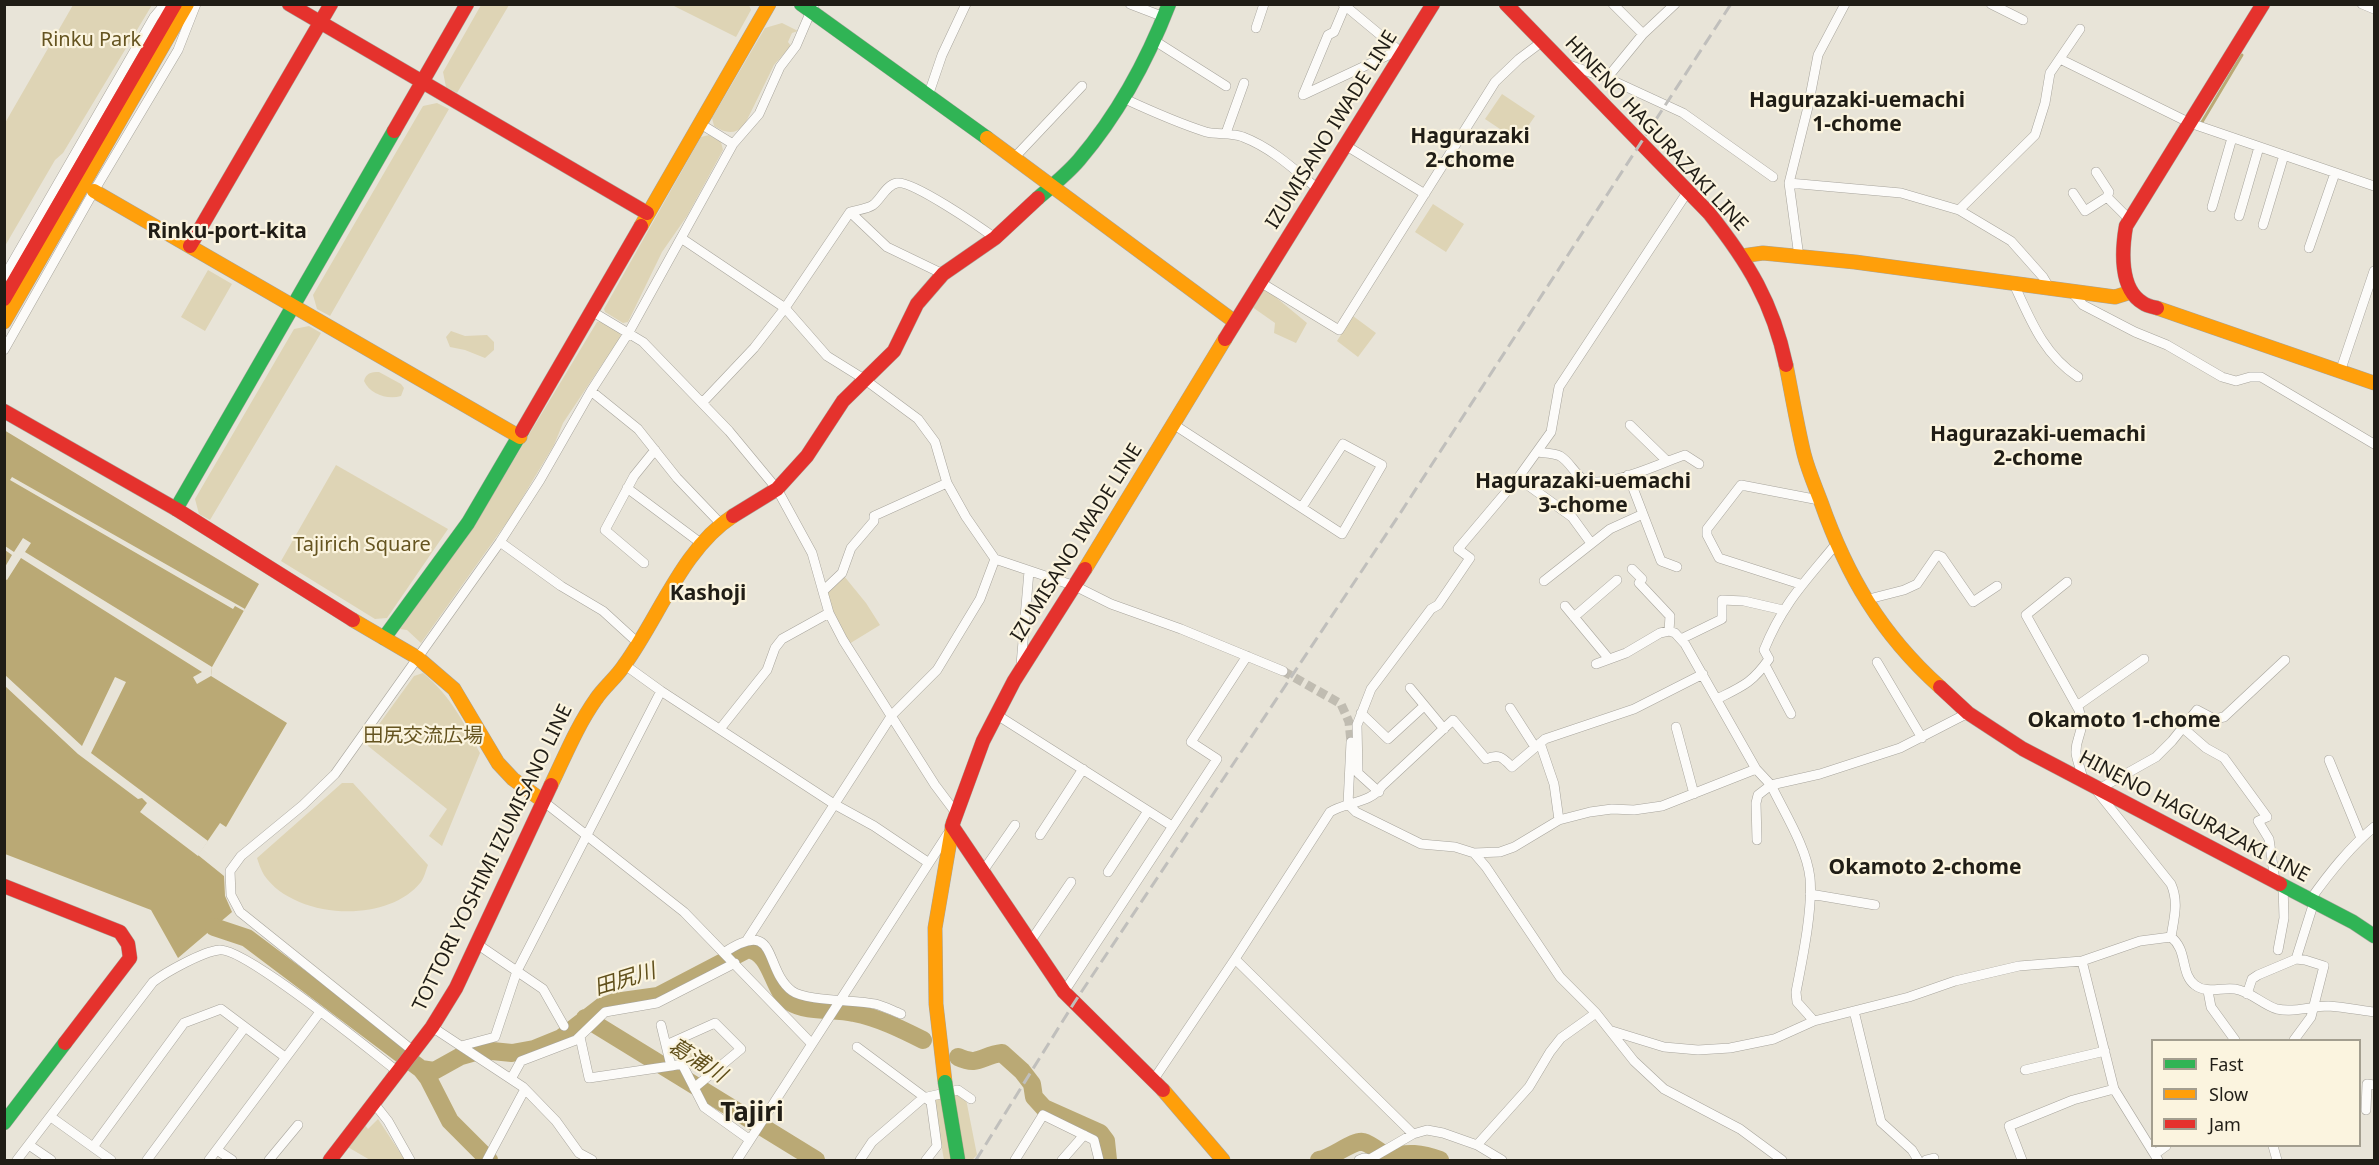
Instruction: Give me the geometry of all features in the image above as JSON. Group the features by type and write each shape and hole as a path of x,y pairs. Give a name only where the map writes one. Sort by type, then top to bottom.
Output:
{"street":[{"path":"4,277 148,27 165,4"},
{"path":"4,299 175,4"},
{"path":"4,322 187,4"},
{"path":"4,350 94,191 178,50 196,4"},
{"path":"289,4 647,213"},
{"path":"190,246 331,4"},
{"path":"176,510 467,4"},
{"path":"384,638 468,523 593,312 647,213 769,4"},
{"path":"928,96 942,55 966,4"},
{"path":"1131,4 1166,10"},
{"path":"1256,28 1264,4"},
{"name":"IZUMISANO IWADE LINE","path":"958,1161 945,1082 936,1004 935,928 954,819 983,741 1021,670 1319,190 1401,52 1433,4"},
{"name":"HINENO HAGURAZAKI LINE","path":"1506,4 1709,213 1755,277 1779,333 1805,457 1836,544 1865,600 1913,663 1968,713 2022,749 2279,883 2374,936"},
{"path":"1612,4 1643,34"},
{"path":"1607,78 1643,34 1675,4"},
{"path":"1799,257 1789,183 1818,55 1845,4"},
{"path":"1991,4 2023,20"},
{"path":"2263,4 2130,220 2122,251 2126,279 2131,292 2142,303 2374,383"},
{"path":"2362,4 2374,9"},
{"path":"1344,5 1401,52 1303,95 1328,35 1334,32 1344,5"},
{"path":"411,1051 240,912 231,895 230,871 241,856 303,805 335,774 500,542 629,332 734,144 759,114 780,67 796,46 809,7 1235,322"},
{"name":"TOTTORI YOSHIMI IZUMISANO LINE","path":"330,1161 411,1051 432,1027 456,988 580,723 597,697 625,665 673,585 702,544 722,524 777,489 807,456 843,401 894,351 917,304 944,274 995,238 1078,161 1125,99 1155,41 1166,10"},
{"path":"1959,210 2035,135 2050,73 2080,29"},
{"path":"1155,41 1226,86"},
{"path":"1260,282 1339,330 1495,82 1519,59 1543,41"},
{"path":"2060,59 2190,123 2374,186"},
{"path":"1564,63 1607,78 1683,113 1773,177"},
{"path":"1226,133 1244,83"},
{"path":"1014,158 1082,86"},
{"path":"1125,99 1162,116 1210,133 1226,133 1242,137 1270,151 1319,190"},
{"path":"699,123 734,144"},
{"path":"2212,207 2232,138"},
{"path":"1345,145 1425,194"},
{"path":"2239,216 2259,147"},
{"path":"2263,225 2284,155"},
{"path":"2073,193 2085,211 2107,197 2109,192 2096,172"},
{"path":"2309,248 2335,172"},
{"path":"703,402 754,348 785,308 850,212 872,206 893,184 900,182 968,218 995,238"},
{"path":"1789,183 1901,194 1959,210 2011,241 2043,277 2049,288"},
{"path":"94,191 520,437"},
{"path":"1379,792 1358,773 1357,725 1371,689 1431,609 1438,605 1470,558 1458,549 1518,478 1551,432 1559,387 1688,191"},
{"path":"2107,197 2130,220"},
{"path":"850,212 887,247 944,274"},
{"path":"681,238 785,308 821,350 918,419 935,442 947,483 966,517 995,559 1075,586 1111,604 1181,629 1283,671"},
{"path":"1742,256 1763,253 2013,282 2115,297 2131,292"},
{"path":"2340,372 2374,272"},
{"path":"2013,282 2037,336 2068,371 2078,377"},
{"path":"2071,291 2083,305 2135,332 2167,345 2222,377 2236,381 2250,376 2261,377 2374,444"},
{"path":"593,312 643,342 703,402 777,489 812,553 829,613 843,640 935,785 983,871 1030,942 1064,992 1154,1079 1222,1161"},
{"path":"591,391 638,429 677,478 722,524"},
{"path":"4,411 176,510 417,658 454,689 498,763 513,779 588,835 684,912 811,1043"},
{"path":"1173,424 1342,534 1382,465 1343,444 1302,507"},
{"path":"1630,425 1667,461"},
{"path":"644,563 605,530 634,476 655,450"},
{"path":"1537,452 1560,456 1581,478 1591,482 1602,482 1628,475 1685,455 1698,464"},
{"path":"1628,475 1661,561 1677,567"},
{"path":"1518,478 1572,517 1591,543"},
{"path":"824,591 842,573 850,548 874,521 874,516 947,483"},
{"path":"1800,584 1719,558 1707,535 1707,529 1741,485 1819,500"},
{"path":"627,488 702,544"},
{"path":"1544,581 1611,529 1643,514"},
{"path":"500,542 561,586 603,611 638,643"},
{"path":"1717,699 1750,682 1765,665 1769,659 1764,650 1783,610 1800,584 1836,544"},
{"path":"1865,600 1904,590 1917,584 1937,555 1942,557 1973,602 1997,585"},
{"path":"725,952 747,940 892,715 937,670 980,599 995,559"},
{"path":"1632,569 1642,579 1639,583 1670,616 1669,631"},
{"path":"1021,670 1029,572"},
{"path":"1574,617 1617,580"},
{"path":"2067,582 2026,615 2077,706 2082,722 2076,754 2082,771 2171,884 2175,893 2176,907 2171,937"},
{"path":"1681,639 1722,620 1722,600 1744,601 1783,610"},
{"path":"1565,606 1609,659"},
{"path":"720,729 767,670 775,648 782,639 829,613"},
{"path":"1596,664 1626,653 1660,633 1669,631 1681,639 1756,769 1771,785 1804,855 1810,877 1797,1002 1814,1021"},
{"path":"1064,992 1217,759 1191,742 1247,657"},
{"path":"2077,706 2144,659"},
{"path":"2092,786 2156,757 2197,710 2214,719 2223,717 2285,660"},
{"path":"1877,662 1922,738"},
{"path":"625,665 834,804 874,826 929,863"},
{"path":"1765,665 1791,714"},
{"path":"1154,1079 1330,812 1379,792 1382,786 1453,720 1486,759 1494,755 1502,757 1512,767 1545,739 1634,710 1703,674"},
{"path":"1410,688 1444,729"},
{"path":"461,1046 495,1037 517,970 661,691"},
{"path":"1361,713 1388,739 1424,706"},
{"path":"1509,708 1538,745 1554,784 1558,820"},
{"path":"1757,840 1756,803 1758,795 1771,785 1829,771 1900,748 1968,713"},
{"path":"997,715 1172,826"},
{"path":"1676,727 1694,794"},
{"path":"2183,728 2206,748 2224,758 2267,817 2258,821 2269,839 2279,883 2284,918 2278,950"},
{"path":"1351,742 1348,804 1356,813 1421,844 1455,848 1473,853 1500,852 1514,847 1558,820 1590,812 1662,806 1756,769"},
{"path":"2329,760 2361,838"},
{"path":"1040,835 1083,769"},
{"path":"1108,872 1148,811"},
{"path":"737,1161 929,863 954,819"},
{"path":"983,871 1015,825"},
{"path":"2296,959 2312,901 2334,867 2374,827"},
{"path":"1473,853 1486,867 1560,977 1612,1031 1634,1061 1664,1089 1740,1129 1782,1161"},
{"path":"1030,942 1071,882"},
{"path":"4,886 120,932 127,940 130,958 4,1123"},
{"path":"1810,894 1875,905"},
{"path":"1612,1031 1664,1047 1698,1050 1730,1048 1774,1039 1814,1021 1955,981 2019,966 2082,961 2140,941 2171,937 2179,943 2188,976 2193,984 2208,990 2239,989 2278,1009 2301,1010 2327,1006 2374,1012"},
{"path":"747,940 759,941 765,947 792,991 809,998 841,999 877,1005 901,1014"},
{"path":"477,944 543,988 564,1026"},
{"path":"17,1161 153,982 168,970 220,950 235,953 400,1068"},
{"path":"1235,959 1413,1134"},
{"path":"2247,994 2252,979 2296,959 2324,966 2311,1017 2295,1039"},
{"path":"2082,961 2114,1089 2157,1157"},
{"path":"512,1079 521,1061 580,1037 605,1012 657,1003 735,963"},
{"path":"2208,990 2211,1007 2234,1039"},
{"path":"93,1148 184,1023 221,1009 285,1057"},
{"path":"1854,1011 1881,1122 1912,1150 1918,1161"},
{"path":"209,1161 320,1012"},
{"path":"1477,1145 1529,1087 1561,1038 1596,1013"},
{"path":"666,1045 715,1023 741,1050 694,1088"},
{"path":"661,1025 671,1066"},
{"path":"147,1161 245,1027"},
{"path":"432,1027 525,1089 556,1120 579,1153 592,1161"},
{"path":"580,1037 589,1078 682,1064 704,1107 750,1140"},
{"path":"857,1047 923,1098 931,1101 938,1146 926,1161"},
{"path":"2025,1070 2105,1051"},
{"path":"2366,1110 2367,1084 2374,1085"},
{"path":"487,1161 525,1089"},
{"path":"2022,1161 2009,1126 2073,1100 2114,1089"},
{"path":"860,1161 872,1142 923,1098 958,1090 971,1099"},
{"path":"373,1102 388,1120 410,1161"},
{"path":"1015,1161 1043,1115 1094,1140 1099,1161"},
{"path":"51,1117 111,1161"},
{"path":"269,1161 298,1125"},
{"path":"1359,1161 1364,1158 1370,1159 1413,1134 1427,1130 1477,1145 1502,1161"},
{"path":"1062,1161 1084,1135"},
{"path":"29,1145 51,1161"},
{"path":"217,1150 232,1161"},
{"path":"1926,1161 1934,1158 1934,1161"}],"green space":[{"name":"Rinku Park","path":"73,5 152,5 63,153 55,160 5,246 5,123"},
{"path":"481,5 509,5 457,93 446,87 443,72"},
{"path":"672,5 749,5 751,10 736,37"},
{"path":"782,23 798,31 792,33 788,42 791,46 774,65 744,126 737,131 729,132 714,126 712,118 765,28"},
{"path":"1502,94 1535,116 1518,141 1485,119"},
{"path":"437,103 449,109 330,316 317,309 313,295 423,106"},
{"path":"709,135 721,142 723,150 687,216 662,252 628,322 623,323 605,312 604,309 701,137"},
{"path":"1433,204 1464,224 1446,252 1415,232"},
{"path":"208,270 232,284 205,331 181,317"},
{"path":"1261,285 1307,323 1296,343 1274,333 1275,323 1248,304"},
{"path":"1353,316 1376,333 1358,357 1337,341"},
{"path":"601,321 619,331 621,336 563,423 554,445 512,515 421,643 407,630 400,629 478,519 597,322"},
{"path":"309,326 321,333 210,520 199,514 195,499 294,329"},
{"path":"451,331 465,336 487,335 494,342 494,350 485,358 450,347 446,337"},
{"path":"379,372 401,384 404,388 401,396 380,395 367,386 364,381 366,376"},
{"name":"Tajirich Square","path":"336,465 448,529 387,618 375,619 281,561"},
{"path":"844,576 880,625 849,644 841,631 825,592"},
{"name":"田尻交流広場","path":"423,673 449,700 480,753 442,846 429,836 447,809 368,746 377,727 414,676"},
{"path":"342,783 353,783 428,865 421,882 406,896 386,905 364,910 341,911 318,908 296,901 278,890 264,875 257,858"},
{"path":"688,1039 701,1058 690,1065 685,1059 679,1061 673,1049"},
{"path":"957,1090 966,1099 977,1155 972,1160 944,1160 934,1102 940,1093"},
{"path":"378,1119 405,1160 370,1160 346,1146 365,1125 368,1129"}],"shaded area":[{"path":"4,430 259,584 212,667 211,676 287,723 226,827 220,823 198,855 224,876 225,896 232,912 178,958 151,910 5,854"}],"pier":[{"path":"12,477 245,609 244,611 235,606 233,609 10,480"},
{"path":"23,538 31,543 25,552 212,667 211,676 197,684 193,677 202,672 21,558 7,580 5,579 5,567 12,555 5,550 5,546 14,552"},
{"path":"5,675 82,746 115,677 126,682 91,753 208,841 198,856 140,812 147,803 142,798 138,799 78,754 5,686"}],"waterway":[{"path":"2202,122 2242,55"},
{"name":"田尻川","path":"214,927 247,938 421,1069 434,1071 461,1056 482,1050 512,1053 534,1049 561,1038 601,1007 615,1002 658,996 748,949 756,952 762,958 779,989 790,1002 805,1008 863,1015 890,1024 923,1040"},
{"name":"葛浦川","path":"585,1018 816,1160"},
{"name":"田尻川","path":"958,1057 976,1061 1002,1053 1022,1071 1032,1084 1034,1097 1044,1108 1100,1133 1106,1141 1108,1160"},
{"path":"421,1069 450,1121 489,1160"},
{"name":"田尻川","path":"1319,1160 1359,1142 1373,1147 1388,1157 1414,1154 1440,1160"}],"tunnel":[{"path":"1283,671 1341,704 1349,722 1351,742"}],"railway":[{"path":"976,1160 1074,1003 1399,515 1731,4"}],"traffic: fast":[{"path":"801,4 987,138"},
{"path":"1038,198 1074,165 1107,124 1131,86 1169,4"},
{"path":"176,509 394,131"},
{"path":"384,638 468,523 522,431"},
{"path":"2280,884 2353,922 2374,936"},
{"path":"4,1123 65,1043"},
{"path":"945,1082 958,1160"}],"traffic: slow":[{"path":"4,322 187,4"},
{"path":"641,226 769,4"},
{"path":"987,138 1235,322"},
{"path":"94,191 520,437"},
{"path":"1742,256 1763,253 1855,262 2115,297 2131,292"},
{"path":"2157,308 2374,383"},
{"path":"1085,569 1225,339"},
{"path":"1786,365 1806,460 1842,555 1883,625 1919,667 1940,687"},
{"path":"551,785 589,709 625,664 686,564 715,530 733,516"},
{"path":"353,620 418,658 454,689 498,763 513,779 543,801"},
{"path":"945,1082 936,1004 935,928 953,823"},
{"path":"1163,1090 1223,1160"}],"traffic: jam":[{"path":"4,299 175,4"},
{"path":"289,4 647,213"},
{"path":"190,246 331,4"},
{"path":"394,131 467,4"},
{"path":"1225,339 1433,4"},
{"path":"1506,4 1709,213 1736,249 1757,284 1774,322 1786,365"},
{"path":"2157,308 2148,306 2135,297 2126,279 2123,257 2126,226 2263,4"},
{"path":"733,516 777,489 807,456 843,401 894,351 917,304 943,274 995,238 1038,198"},
{"path":"522,431 641,226"},
{"path":"4,411 176,509 353,620"},
{"path":"953,823 983,741 1014,681 1085,569"},
{"path":"1940,687 1968,713 2023,749 2280,884"},
{"path":"330,1160 432,1027 456,988 551,785"},
{"path":"952,826 1064,992 1163,1090"},
{"path":"4,886 120,932 128,944 130,958 65,1043"}],"district":[{"name":"Hagurazaki-uemachi 1-chome","path":"1857,113"},
{"name":"Hagurazaki 2-chome","path":"1470,149"},
{"name":"Rinku-port-kita","path":"227,232"},
{"name":"Hagurazaki-uemachi 2-chome","path":"2038,447"},
{"name":"Hagurazaki-uemachi 3-chome","path":"1583,494"},
{"name":"Kashoji","path":"708,594"},
{"name":"Okamoto 1-chome","path":"2124,721"},
{"name":"Okamoto 2-chome","path":"1925,868"},
{"name":"Tajiri","path":"752,1114"}]}
